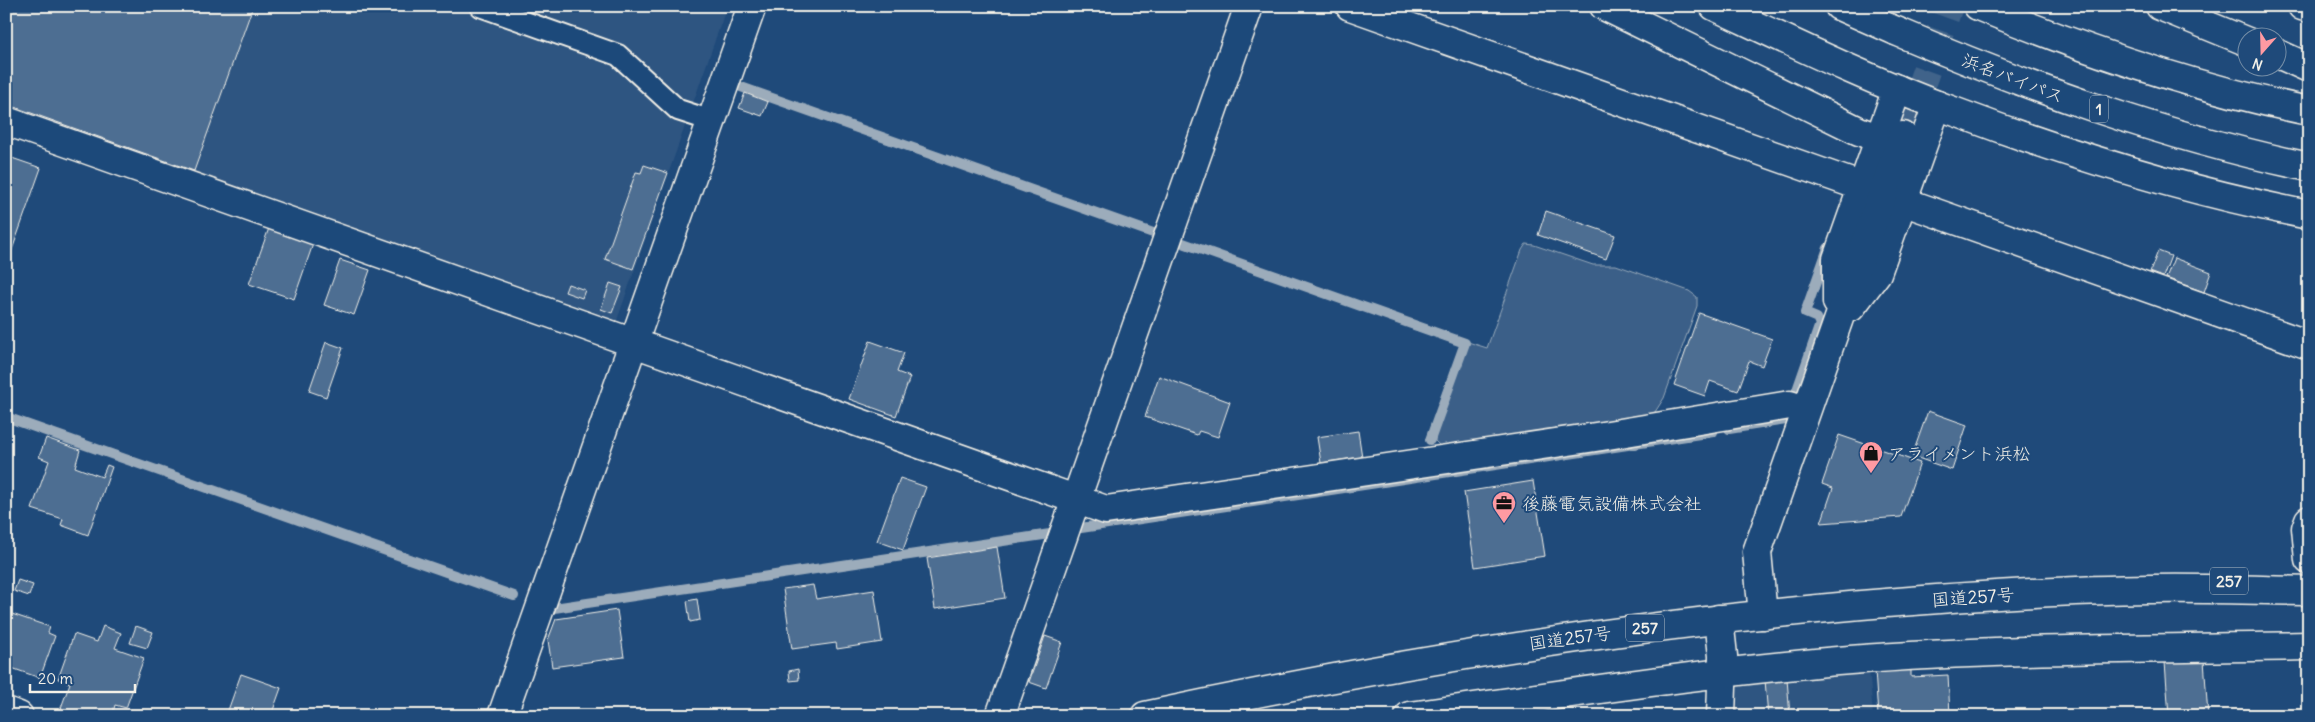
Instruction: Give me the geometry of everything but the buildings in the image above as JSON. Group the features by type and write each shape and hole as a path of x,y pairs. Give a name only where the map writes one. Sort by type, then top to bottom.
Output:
{"main road":[{"path":"502,716 752,6"},
{"path":"1000,716 1250,6"},
{"path":"1350,6 1863,187"},
{"path":"1604,6 1850,127 1892,137"},
{"path":"1714,6 1897,89 2052,148 2155,179 2258,205 2309,215"},
{"name":"浜名バイパス","path":"1839,6 1979,66 2166,132 2309,167"},
{"path":"1978,6 2086,47 2182,79 2309,111"},
{"path":"2160,6 2238,38"},
{"path":"2302,6 2309,8"},
{"path":"2288,59 2309,68"},
{"path":"1763,615 1756,552 1836,326 1892,137 1897,89"},
{"path":"1836,326 1877,273 1936,105"},
{"path":"6,122 1106,510 1602,436 1790,404 1806,410"},
{"path":"1836,326 1838,259 1863,187 1892,137"},
{"path":"1902,201 2309,345"},
{"path":"2309,520 2306,528 2309,560"},
{"name":"国道257号","path":"1146,716 1331,677 1459,655 1719,620 1946,599 2150,589 2309,574"},
{"name":"国道257号","path":"2150,589 2309,591"},
{"path":"1719,620 1723,656 1721,716"},
{"path":"1409,716 1723,674 1850,660 1929,655 2309,646"},
{"path":"6,711 19,716"}],"lane":[{"path":"480,6 618,55 678,110 712,121"}],"shaded area":[{"path":"6,6 727,6 616,323 6,108"},
{"path":"1526,244 1593,265 1616,265 1689,291 1697,297 1697,306 1664,398 1655,412 1641,419 1441,447 1435,441 1435,433 1466,345 1468,342 1487,348 1522,250"},
{"path":"1869,667 1873,716 1734,716 1736,681"}],"waterway":[{"path":"741,87 1153,233"},
{"path":"1183,243 1465,343 1430,440"},
{"path":"1796,393 1820,324 1817,318 1805,313 1828,248"},
{"path":"6,417 514,596"},
{"path":"1729,429 1786,420 1787,418"},
{"path":"1081,528 1713,432"},
{"path":"554,608 1050,534"}],"tunnel":[{"path":"1903,136 1949,6"}],"place":[{"name":"アライメント浜松","path":"1871,474"},
{"name":"後藤電気設備株式会社","path":"1504,524"}]}
